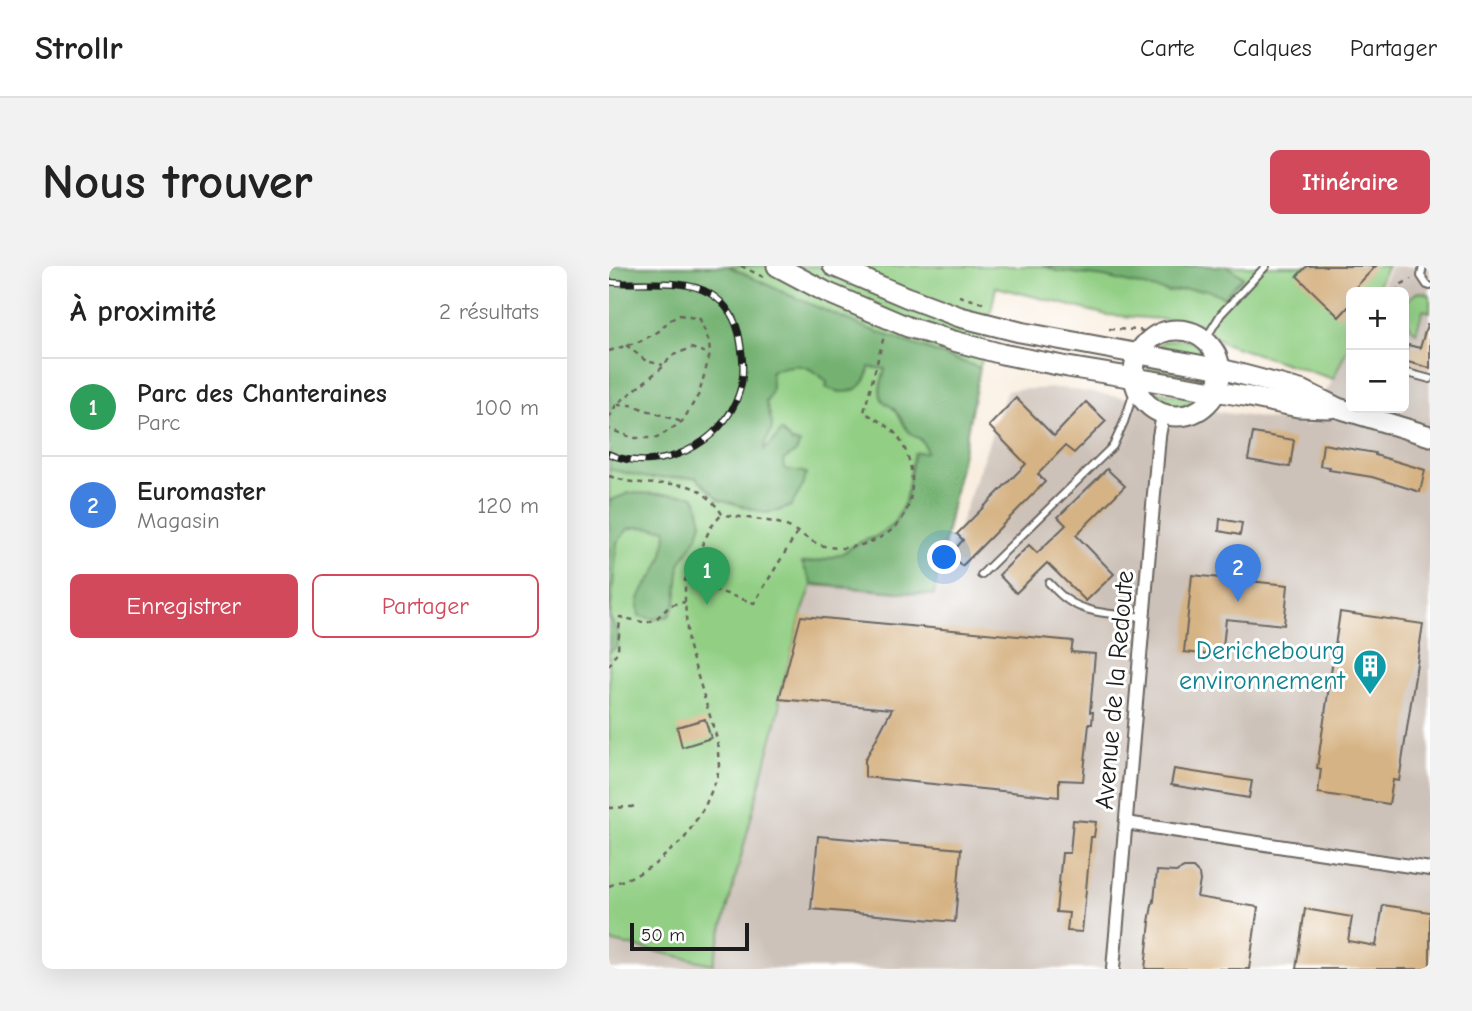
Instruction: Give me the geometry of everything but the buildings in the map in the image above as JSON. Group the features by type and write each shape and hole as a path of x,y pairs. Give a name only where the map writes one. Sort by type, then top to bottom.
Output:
{"main road":[{"path":"777,266 826,292 908,327 1002,354 1135,382 1217,391 1298,407 1338,408"},
{"path":"833,266 905,298 960,317 1020,332 1221,369 1304,391 1338,408 1430,436"},
{"path":"1189,331 1205,340 1213,349 1221,369 1217,391 1211,401 1200,410 1186,416 1163,415 1141,397 1135,382 1138,355 1146,344 1164,332 1189,331"}],"street":[{"name":"Avenue de la Redoute","path":"1113,969 1163,415"},
{"path":"1125,823 1430,869"}],"lane":[{"path":"1205,340 1221,314 1266,266"},
{"path":"1423,266 1421,276 1430,286"},
{"path":"1409,373 1430,379"},
{"path":"981,575 1112,446 1124,422 1135,382"},
{"path":"1049,583 1075,605 1100,612 1144,617"}],"path":[{"path":"1399,287 1421,276"},
{"path":"949,294 996,307"},
{"path":"609,351 651,336 661,330 668,321 680,315 700,319 709,342 710,354 699,394 682,422 657,438 633,438 609,429"},
{"path":"1104,328 1139,330 1158,335"},
{"path":"609,476 621,480 674,484 697,489 715,504 722,514 782,524 815,544 841,548 873,542 898,524 907,510 913,480 903,446 888,427 864,412 886,330"},
{"path":"626,345 646,361 664,366"},
{"path":"609,418 615,405 664,366 671,356 691,348 710,354"},
{"path":"615,405 631,405 682,422"},
{"path":"609,886 655,864 684,839 705,806 717,778 717,739 688,644 685,580 711,527 722,514"},
{"path":"685,580 754,603 797,533"},
{"path":"609,666 618,650 620,617 647,623 671,605 685,603"},
{"path":"609,808 635,806"}],"shaded area":[{"path":"1391,266 1430,266 1430,969 609,969 609,941 713,963 780,707 779,699 812,584 935,595 1007,390 1060,388 1308,425 1346,355 1346,413 1409,413 1409,287 1381,287"}],"green space":[{"path":"609,266 1388,266 1378,287 1346,287 1346,352 1333,379 1223,343 1203,325 1185,321 1107,315 996,287 934,595 812,585 779,699 780,707 713,964 609,941"},
{"path":"609,266 728,266 869,329 980,368 934,595 812,584 802,563 841,554 860,542 875,537 893,525 905,502 914,453 926,452 924,444 907,430 894,409 882,399 880,387 885,369 869,367 860,386 848,392 826,387 827,382 801,366 771,371 771,391 766,402 772,427 764,450 781,431 792,442 800,443 796,452 783,460 784,468 806,473 804,484 791,506 778,511 765,513 719,499 696,477 648,478 609,469"},
{"path":"1044,266 1227,266 1243,277 1224,297 1208,290 1169,292 1104,277 1057,271"},
{"path":"1419,292 1430,295 1430,312 1423,310 1416,332 1409,325 1409,299"},
{"path":"1179,339 1196,344 1208,356 1157,347 1162,342"},
{"path":"1147,366 1207,376 1210,379 1149,371"},
{"path":"1150,390 1199,399 1186,405 1166,405 1154,398 1149,393"},
{"path":"629,493 692,495 697,500 702,523 698,535 680,564 676,602 669,616 655,619 639,616 638,608 640,596 661,561 666,529 628,529 617,543 610,618 617,632 618,642 609,652 609,501"}],"railway":[{"path":"609,282 686,285 709,293 726,307 734,319 743,367 741,387 731,411 704,441 667,458 648,461 628,460 609,454"}],"place":[{"name":"Euromaster","path":"1238,602"},
{"name":"Parc des Chanteraines","path":"707,605"},
{"name":"Derichebourg environnement","path":"1370,696"}]}
